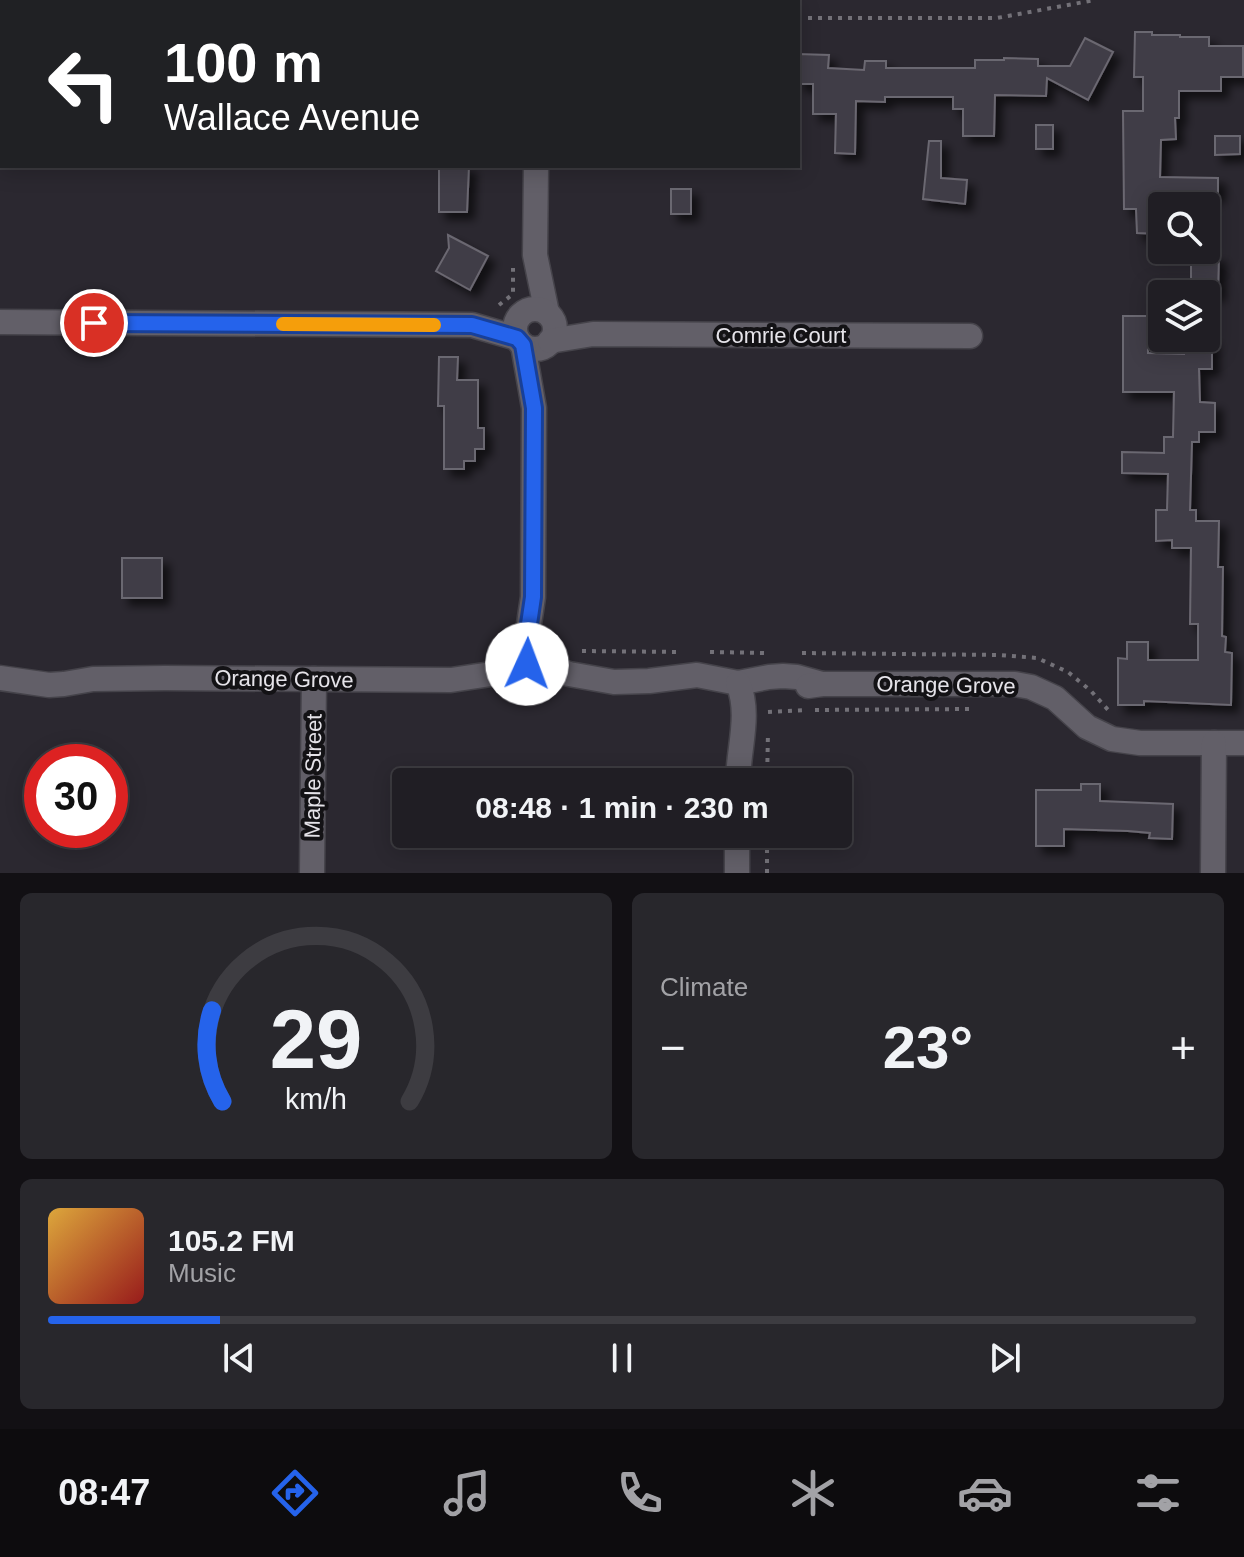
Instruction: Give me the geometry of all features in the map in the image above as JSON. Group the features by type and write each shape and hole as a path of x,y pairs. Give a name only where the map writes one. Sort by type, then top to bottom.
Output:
{"street":[{"path":"533,669 540,652 533,597 534,408 520,328 535,255 536,168"},
{"path":"534,408 550,330 535,255"},
{"path":"520,328 534,309 550,330"},
{"path":"0,322 472,325 520,328 535,348 550,330"},
{"name":"Comrie Court","path":"550,330 593,334 970,336"},
{"name":"Orange Grove","path":"0,677 49,685 93,679 165,678 451,680 492,687 533,669 574,687 697,675 738,692 769,677 783,676 822,684 1015,684 1031,687 1055,698 1087,727 1112,739 1140,743 1244,743"},
{"name":"Maple Street","path":"312,873 314,679"},
{"path":"737,768 731,710 738,692"},
{"path":"1213,873 1214,743"},
{"path":"737,848 737,873"}],"path":[{"path":"800,18 989,19 1095,0"},
{"path":"767,768 768,710 987,709"},
{"path":"767,848 767,873"}],"building":[{"path":"1135,32 1209,37 1209,46 1243,46 1243,77 1221,77 1221,91 1179,91 1176,139 1161,140 1160,177 1218,178 1218,192 1148,192 1148,233 1137,233 1136,209 1124,209 1123,111 1143,111 1143,77 1134,77"},
{"path":"1085,38 1113,52 1088,100 1047,78 1046,96 995,95 994,136 963,136 963,109 953,109 953,97 885,97 885,102 856,101 855,154 835,153 836,114 813,114 813,84 800,84 800,54 829,55 828,68 864,70 865,61 886,61 886,68 975,68 975,60 1004,58 1038,59 1038,66 1070,66"},
{"path":"1036,125 1053,125 1053,149 1036,149"},
{"path":"1215,136 1240,136 1240,154 1215,155"},
{"path":"929,141 941,141 941,178 967,180 965,204 923,199"},
{"path":"439,168 469,168 467,212 439,212"},
{"path":"671,189 691,189 691,214 671,214"},
{"path":"448,235 488,256 470,290 436,271 449,248"},
{"path":"1191,264 1219,264 1218,280 1191,280"},
{"path":"1123,316 1148,316 1148,353 1212,352 1212,369 1199,369 1200,402 1215,403 1215,432 1199,432 1199,442 1192,442 1190,510 1196,510 1196,521 1219,521 1218,567 1223,567 1222,636 1226,637 1225,652 1232,653 1231,705 1144,701 1144,705 1118,705 1118,658 1127,659 1127,642 1148,642 1148,660 1198,660 1198,624 1190,624 1191,548 1172,548 1172,540 1156,541 1156,510 1167,510 1168,474 1122,473 1122,452 1164,453 1164,437 1173,437 1174,392 1123,392"},
{"path":"439,357 458,357 457,380 478,380 478,428 484,428 484,449 475,449 475,461 464,461 464,469 444,469 444,406 438,406"},
{"path":"122,558 162,558 162,598 122,598"},
{"path":"1081,784 1100,784 1100,801 1173,804 1172,839 1149,838 1150,833 1064,829 1064,846 1036,846 1036,790 1081,790"}],"slow traffic":[{"path":"283,324 434,325"}],"route":[{"path":"94,323 472,325 517,338 523,345 534,408 533,597 525,651 527,664"}]}
